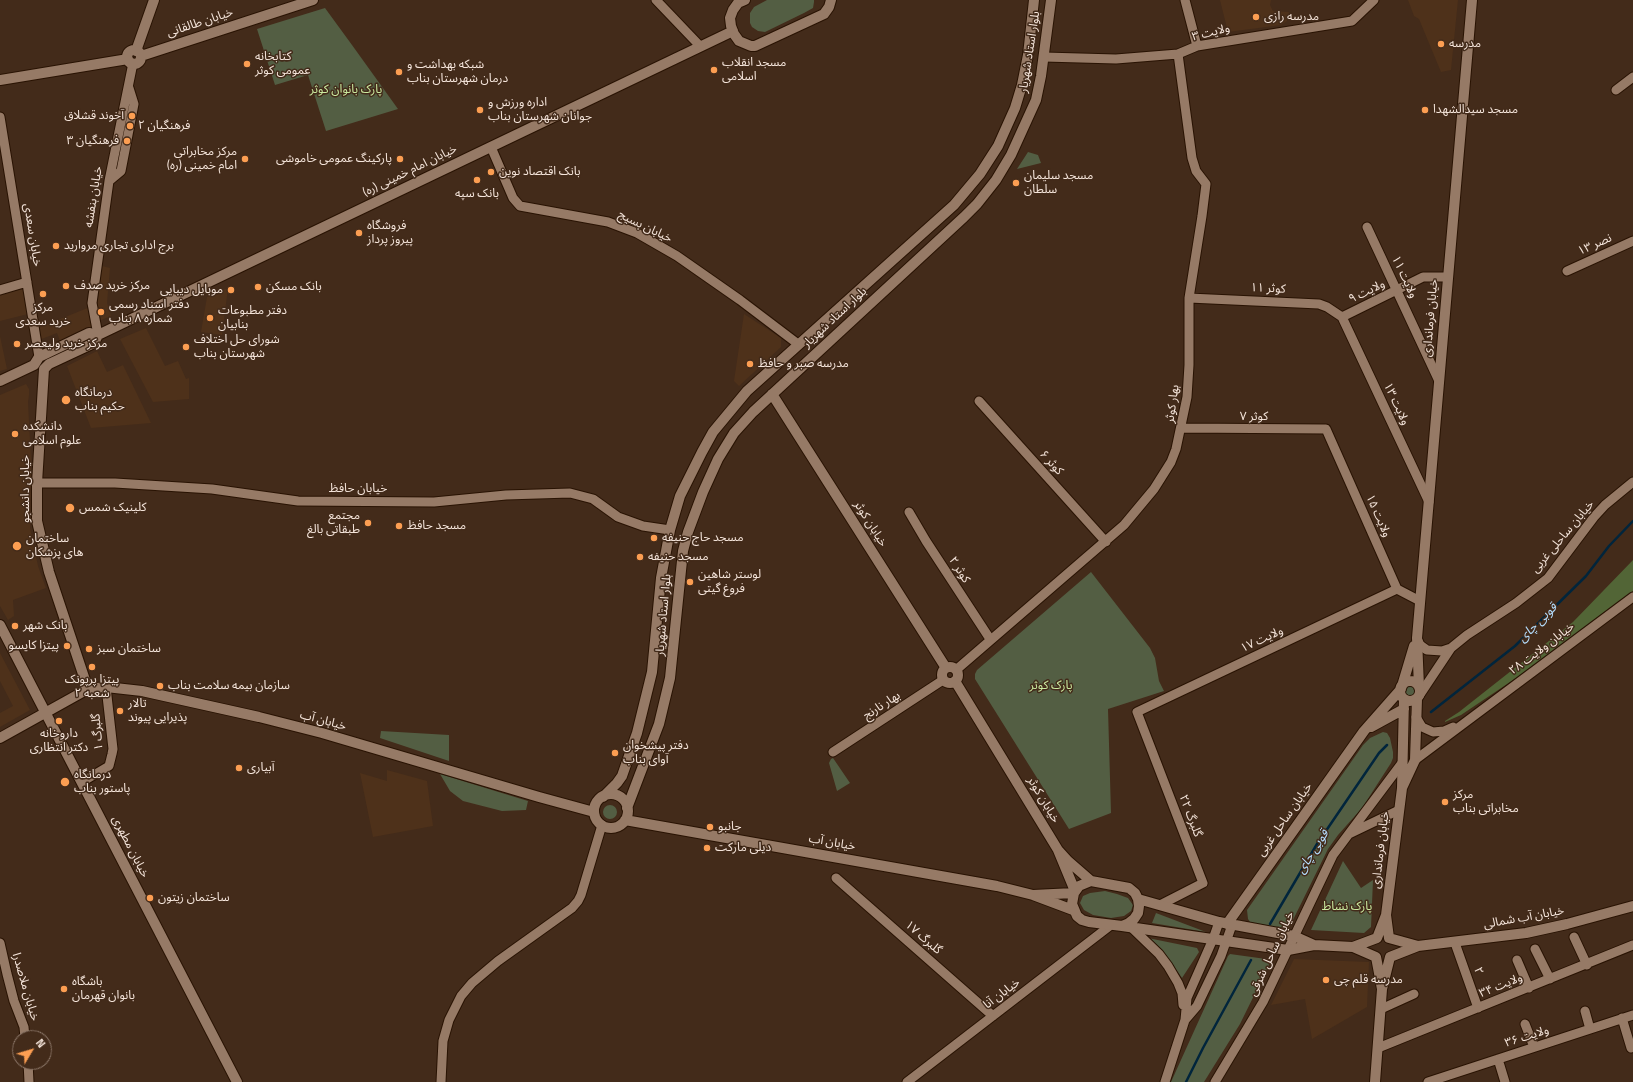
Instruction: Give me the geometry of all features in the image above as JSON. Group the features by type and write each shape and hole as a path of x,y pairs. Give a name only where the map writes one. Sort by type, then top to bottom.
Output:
{"main road":[{"path":"0,80 130,61 129,52 138,53 154,0"},
{"name":"خیابان طالقانی","path":"138,53 313,0"},
{"path":"745,0 738,3 733,10 730,18 732,31 739,41 746,45 756,46 824,14 829,7 831,0"},
{"name":"بلوار استاد شهریار","path":"602,797 617,783 622,776 642,714 652,672 661,578 674,512 688,479 713,432 747,391 954,204 980,174 998,146 1022,85 1028,55 1034,0"},
{"name":"بلوار استاد شهریار","path":"627,808 659,724 670,678 682,558 688,532 703,492 724,447 744,420 968,212 996,180 1011,155 1034,105 1039,87 1044,57 1051,0"},
{"name":"خیابان فرمانداری","path":"1402,788 1415,760 1418,694 1417,638 1472,0"},
{"name":"خیابان امام خمینی (ره)","path":"49,364 94,343 98,335 732,31"},
{"path":"1028,55 1044,57"},
{"path":"851,297 863,310"},
{"name":"خیابان امام خمینی (ره)","path":"0,381 90,333 98,335"},
{"path":"37,361 43,377"},
{"name":"خیابان دانشجو","path":"49,364 44,369 43,377 37,483 37,521 49,572 88,689"},
{"name":"خیابان کوثر","path":"772,394 946,668"},
{"path":"670,530 688,532"},
{"name":"خیابان مطهری","path":"0,625 237,1082"},
{"name":"خیابان فرمانداری","path":"1401,687 1417,638"},
{"path":"950,667 956,670 958,677 955,682 950,683 943,680 942,672 946,668 950,667"},
{"name":"خیابان کوثر","path":"955,682 1058,850 1074,892"},
{"path":"1406,682 1412,682 1418,694 1404,704 1401,694 1401,687 1406,682"},
{"name":"خیابان آب","path":"0,738 88,689 106,687 142,691 259,717 322,733 594,812"},
{"name":"خیابان ساحل غربی","path":"1226,924 1364,731 1401,687"},
{"name":"خیابان فرمانداری","path":"1377,938 1386,915 1402,788 1404,704"},
{"name":"خیابان ساحل غربی","path":"1364,731 1404,704"},
{"path":"1402,763 1415,760"},
{"path":"607,795 618,796 625,803 627,808 625,820 617,827 607,828 602,825 598,822 594,812 596,803 602,797 607,795"},
{"name":"خیابان آب","path":"625,820 997,886 1033,895 1074,910"},
{"name":"خیابان کوثر","path":"1058,850 1091,881"},
{"path":"1126,926 1138,913 1139,906 1138,899 1134,893 1125,886 1091,881 1079,886 1074,892 1072,904 1074,910 1082,920 1288,950 1314,945 1353,947 1383,960 1390,957"},
{"name":"خیابان آب","path":"1033,895 1074,892"},
{"path":"1138,899 1226,924 1294,936 1314,945"},
{"name":"خیابان آب شمالی","path":"1390,957 1418,946 1526,934 1633,906"},
{"name":"خیابان فرمانداری","path":"1386,915 1390,938"},
{"path":"1353,947 1384,936 1390,938 1394,943 1395,949 1390,957 1382,989 1375,1082"},
{"path":"1377,938 1372,943 1372,947 1373,954 1376,957 1382,989"},
{"name":"خیابان آب شمالی","path":"1390,938 1418,946"}],"street":[{"path":"656,0 700,46"},
{"path":"1185,0 1198,46"},
{"name":"ولایت ۳","path":"1044,57 1116,59 1178,54 1198,46 1352,21 1374,0"},
{"name":"بهار کوثر","path":"956,670 990,639 1106,542 1139,509 1164,475 1176,449 1188,383 1189,298 1206,184 1196,171 1192,158 1178,54"},
{"name":"خیابان بنفشه","path":"98,335 92,303 109,180 121,171 134,104 128,86 130,61"},
{"path":"1616,90 1633,77"},
{"name":"خیابان سعدی","path":"0,117 27,282 37,361"},
{"name":"خیابان بسیج","path":"491,147 513,198 520,206 608,222 637,233 677,256 740,300 798,344"},
{"name":"ولایت ۱۱","path":"1367,227 1439,381"},
{"name":"نصر ۱۳","path":"1568,271 1633,241"},
{"name":"ولایت ۹","path":"1342,317 1422,277 1448,277"},
{"path":"0,290 27,282"},
{"name":"کوثر ۱۱","path":"1189,298 1319,304 1327,307 1342,317"},
{"name":"ولایت ۱۳","path":"1342,317 1428,502"},
{"name":"کوثر ۶","path":"979,400 1106,542"},
{"name":"کوثر ۷","path":"1181,428 1326,429"},
{"name":"ولایت ۱۵","path":"1326,429 1397,589"},
{"name":"خیابان ساحلی غربی","path":"1418,694 1451,648 1467,635 1516,603 1548,578 1594,517 1605,505 1633,482"},
{"name":"خیابان حافظ","path":"37,483 115,483 212,489 298,501 434,502 506,495 570,493 593,499 618,518 643,526 670,530"},
{"name":"کوثر ۲","path":"909,512 926,541 990,639"},
{"path":"1397,589 1420,600"},
{"name":"ولایت ۱۷","path":"1137,712 1397,589"},
{"name":"خیابان ولایت ۲۸","path":"1415,760 1465,721 1633,597"},
{"path":"1417,638 1420,645 1427,650 1442,651 1451,648"},
{"name":"بهار نارنج","path":"833,752 943,680"},
{"name":"گلبرگ ۱","path":"82,782 109,766 114,749 106,687"},
{"name":"گلبرگ ۲۲","path":"1137,712 1203,883 1160,905"},
{"name":"خیابان ولایت ۲۸","path":"1416,717 1422,727 1429,731 1437,732 1444,731 1465,721"},
{"name":"خیابان ساحل شرقی","path":"1215,1082 1263,1002 1333,855 1402,763"},
{"name":"خیابان ساحل شرقی","path":"1347,835 1399,810"},
{"path":"441,1082 443,1040 449,1020 461,996 472,983 498,961 572,908 578,901 602,825"},
{"name":"گلبرگ ۱۷","path":"836,878 993,1016"},
{"path":"1165,1082 1185,1020 1187,998 1213,939 1226,924"},
{"path":"1185,1020 1197,1006 1227,942 1226,924"},
{"name":"خیابان آنا","path":"907,1082 1111,925"},
{"path":"1126,926 1159,954 1174,974 1182,993 1185,1020"},
{"path":"1574,937 1587,965"},
{"name":"خیابان ملاصدرا","path":"0,943 6,974 24,1030"},
{"name":"۲","path":"1455,943 1478,1008"},
{"name":"ولایت ۳۴","path":"1378,1048 1633,946"},
{"path":"1535,949 1550,979"},
{"path":"1517,960 1529,988"},
{"path":"1381,1009 1414,994"},
{"path":"1584,1011 1590,1029"},
{"name":"ولایت ۳۶","path":"1428,1082 1633,1015"},
{"path":"1622,1018 1631,1048"},
{"path":"1525,1024 1534,1047"},
{"path":"1498,1059 1505,1082"},
{"path":"28,1070 29,1082"}],"shaded area":[{"name":"مدرسه رازی","path":"1220,0 1271,0 1270,5 1273,11 1289,12 1287,21 1281,25 1228,32"},
{"name":"مدرسه","path":"1408,0 1458,0 1451,70 1441,72 1419,19 1414,16"},
{"path":"102,266 110,268 107,303 111,316 99,321 97,306"},
{"path":"228,288 222,335 201,332 207,297"},
{"path":"23,289 28,314 0,321 0,294"},
{"path":"90,307 93,326 60,341 57,333 39,340 38,328"},
{"name":"مدرسه صبر و حافظ","path":"744,314 781,338 781,347 739,386 734,381"},
{"path":"146,328 165,366 178,361 186,379 189,378 189,399 153,402 120,339"},
{"path":"0,336 7,369 0,371"},
{"path":"97,351 107,372 123,365 151,423 91,428 67,366"},
{"name":"ساختمان های پزشکان","path":"26,384 29,389 28,402 31,461 30,528 38,566 46,588 13,600 14,616 8,620 0,606 0,395"},
{"path":"0,653 30,710 0,727 0,713 13,706 0,681"},
{"path":"387,770 427,781 433,826 373,837 360,773 387,781"},
{"name":"مدرسه قلم چی","path":"1294,959 1369,962 1367,1007 1312,1039 1305,999 1271,1005"}],"green space":[{"path":"767,0 814,0 814,2 813,8 804,13 765,32 758,31 752,27 750,23 750,13 754,7"},
{"name":"پارک بانوان کوثر","path":"325,8 398,109 326,131 308,75 275,85 257,29"},
{"path":"1028,152 1038,155 1041,163 1017,169"},
{"path":"1633,560 1633,591 1528,670 1461,715 1445,722 1573,622"},
{"name":"پارک کوثر","path":"1091,572 1150,648 1155,658 1159,681 1164,691 1108,709 1111,813 1069,829 975,679 975,674 977,670"},
{"path":"1407,684 1413,684 1417,688 1417,694 1413,698 1407,698 1403,694 1403,688"},
{"path":"381,731 449,735 449,761 380,738"},
{"path":"1383,732 1387,733 1390,738 1393,752 1391,763 1362,808 1338,835 1328,849 1290,926 1285,930 1250,922 1248,919 1247,910 1363,745 1370,738"},
{"path":"833,758 850,783 837,791 829,763"},
{"path":"440,774 528,801 526,810 502,811 463,801 450,791"},
{"path":"607,805 613,805 617,809 617,815 613,819 607,819 603,815 603,809"},
{"name":"پارک نشاط","path":"1343,861 1361,888 1373,880 1371,927 1364,933 1311,930"},
{"path":"1105,891 1128,898 1133,905 1131,911 1124,916 1111,918 1093,915 1084,910 1080,903 1083,896 1090,893"},
{"path":"1156,913 1206,932 1152,923"},
{"path":"1148,938 1197,948 1199,952 1182,978 1163,951"},
{"path":"1230,954 1266,959 1269,965 1240,1024 1204,1082 1171,1082 1228,956"}],"waterway":[{"name":"قوبی چای","path":"1431,712 1515,646 1586,576 1609,546 1633,521"},
{"name":"قوبی چای","path":"1270,924 1317,844 1379,753 1387,745"},
{"name":"قوبی چای","path":"1186,1082 1251,960"}],"place":[{"name":"مدرسه رازی","path":"1256,17"},
{"name":"مدرسه","path":"1441,44"},
{"name":"کتابخانه عمومی کوثر","path":"247,64"},
{"name":"مسجد انقلاب اسلامی","path":"714,70"},
{"name":"شبکه بهداشت و درمان شهرستان بناب","path":"399,72"},
{"name":"اداره ورزش و جوانان شهرستان بناب","path":"480,110"},
{"name":"مسجد سیدالشهدا","path":"1425,110"},
{"name":"آخوند قشلاق","path":"132,116"},
{"name":"فرهنگیان ۲","path":"130,126"},
{"name":"فرهنگیان ۳","path":"127,141"},
{"name":"مرکز مخابراتی امام خمینی (ره)","path":"245,159"},
{"name":"پارکینگ عمومی خاموشی","path":"400,159"},
{"name":"بانک اقتصاد نوین","path":"491,172"},
{"name":"بانک سپه","path":"477,180"},
{"name":"مسجد سلیمان سلطان","path":"1016,183"},
{"name":"فروشگاه پیروز پرداز","path":"359,233"},
{"name":"برج اداری تجاری مروارید","path":"56,246"},
{"name":"مرکز خرید صدف","path":"66,286"},
{"name":"بانک مسکن","path":"258,287"},
{"name":"موبایل دیبایی","path":"231,290"},
{"name":"مرکز خرید سعدی","path":"43,294"},
{"name":"دفتر اسناد رسمی شماره ۸ بناب","path":"101,312"},
{"name":"دفتر مطبوعات بنابیان","path":"210,318"},
{"name":"مرکز خرید ولیعصر","path":"17,344"},
{"name":"شورای حل اختلاف شهرستان بناب","path":"186,347"},
{"name":"مدرسه صبر و حافظ","path":"750,364"},
{"name":"درمانگاه حکیم بناب","path":"66,400"},
{"name":"دانشکده علوم اسلامی","path":"15,434"},
{"name":"کلینیک شمس","path":"70,508"},
{"name":"مجتمع طبقاتی بالغ","path":"368,523"},
{"name":"مسجد حافظ","path":"399,526"},
{"name":"مسجد حاج حنیفه","path":"654,538"},
{"name":"ساختمان های پزشکان","path":"17,546"},
{"name":"مسجد حنیفه","path":"640,557"},
{"name":"لوستر شاهین فروغ گیتی","path":"690,582"},
{"name":"بانک شهر","path":"15,626"},
{"name":"پیتزا کایسو","path":"67,646"},
{"name":"ساختمان سبز","path":"89,649"},
{"name":"پیتزا پرپونک شعبه ۲","path":"92,667"},
{"name":"سازمان بیمه سلامت بناب","path":"160,686"},
{"name":"تالار پذیرایی پیوند","path":"120,711"},
{"name":"داروخانه دکتر انتظاری","path":"59,721"},
{"name":"دفتر پیشخوان آوای بناب","path":"615,753"},
{"name":"آبیاری","path":"239,768"},
{"name":"درمانگاه پاستور بناب","path":"65,782"},
{"name":"مرکز مخابراتی بناب","path":"1445,802"},
{"name":"جانبو","path":"710,827"},
{"name":"دیلی مارکت","path":"707,848"},
{"name":"ساختمان زیتون","path":"150,898"},
{"name":"مدرسه قلم چی","path":"1326,980"},
{"name":"باشگاه بانوان قهرمان","path":"64,989"}]}
